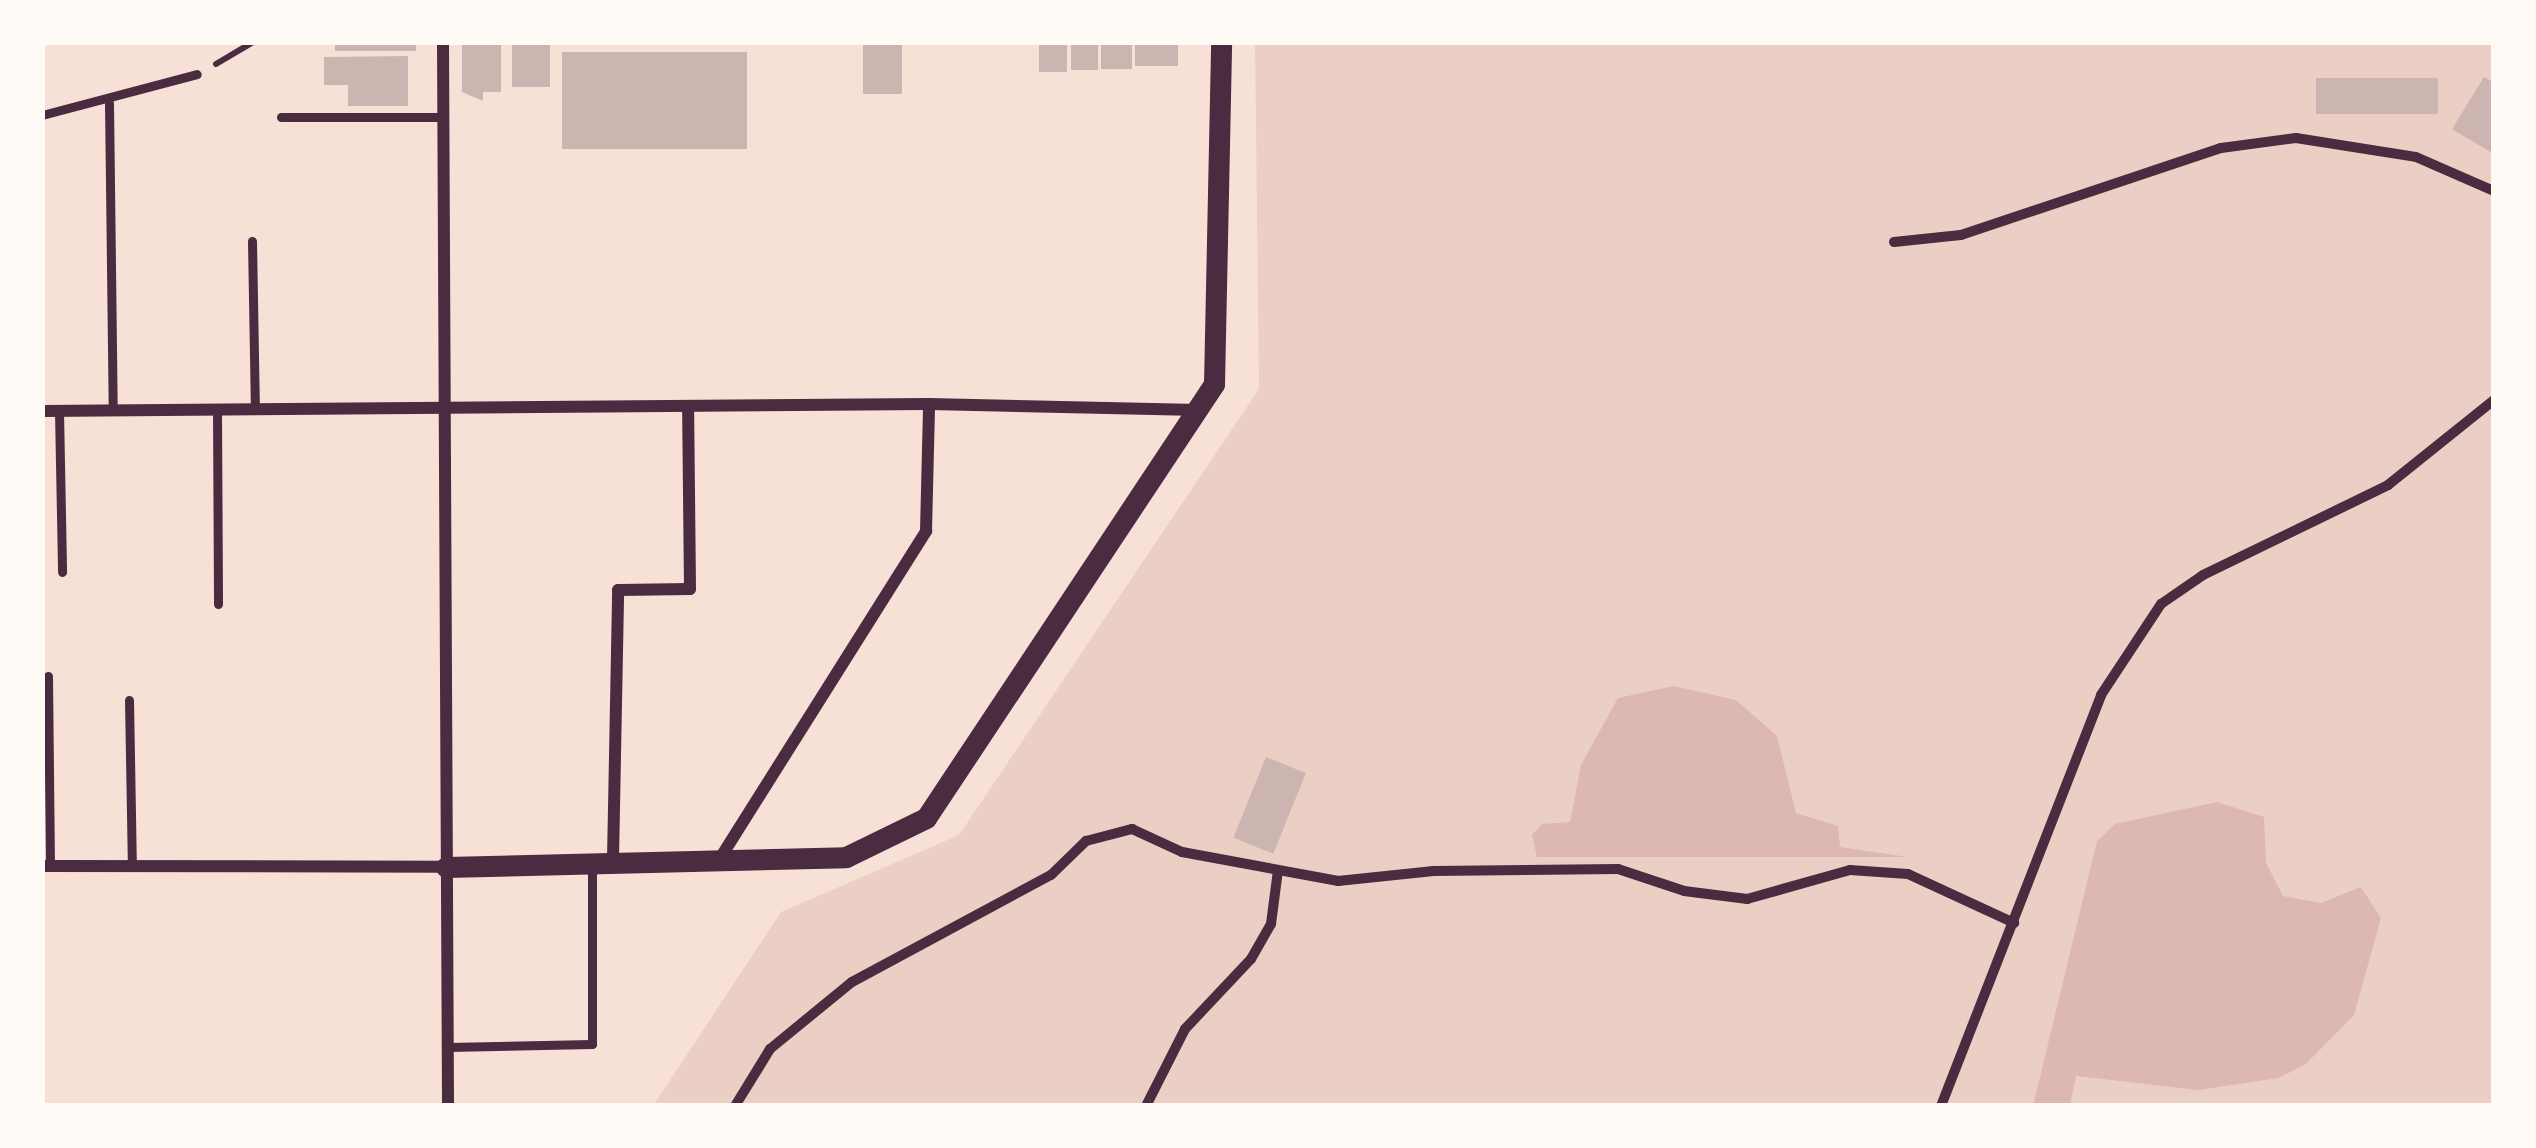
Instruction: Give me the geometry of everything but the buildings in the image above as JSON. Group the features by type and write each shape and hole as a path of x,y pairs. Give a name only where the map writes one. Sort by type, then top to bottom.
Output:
{"street":[{"path":"443,42 448,1106"},
{"path":"46,866 446,867 846,857 926,818 1203,411 1214,384 1220,307 1221,42"},
{"path":"1894,242 1961,235 2222,148 2296,138 2416,157 2494,191"},
{"path":"1941,1106 2119,659 2162,604 2203,575 2388,485 2494,400"},
{"path":"42,411 443,412 929,404 1203,411"},
{"path":"718,861 926,531 929,404"},
{"path":"603,860 618,590 690,590 688,407"},
{"path":"735,1106 770,1049 852,982 1051,875 1086,842 1132,829 1181,852 1338,881 1433,871 1618,869 1684,891 1747,899 1850,870 1888,873 2014,923"},
{"path":"1146,1106 1185,1029 1251,959 1271,924 1278,869"}],"lane":[{"path":"42,115 109,103 197,74"},
{"path":"109,103 113,410"},
{"path":"281,117 442,117"},
{"path":"252,241 255,408"},
{"path":"217,409 218,604"},
{"path":"59,411 62,572"},
{"path":"46,866 48,676"},
{"path":"129,700 132,867"},
{"path":"448,1047 592,1045 603,860"}],"path":[{"path":"197,74 253,42"}],"shaded area":[{"path":"1255,42 2494,42 2494,1106 653,1106 781,912 959,835 1259,389"},
{"path":"1674,686 1736,700 1777,736 1796,813 1838,826 1840,847 1908,857 1537,857 1532,835 1542,824 1570,822 1581,765 1618,698"},
{"path":"2217,802 2264,817 2266,863 2283,896 2321,903 2361,887 2381,918 2354,1015 2306,1064 2279,1078 2198,1090 2076,1076 2070,1106 2033,1106 2097,841 2115,824"}]}
